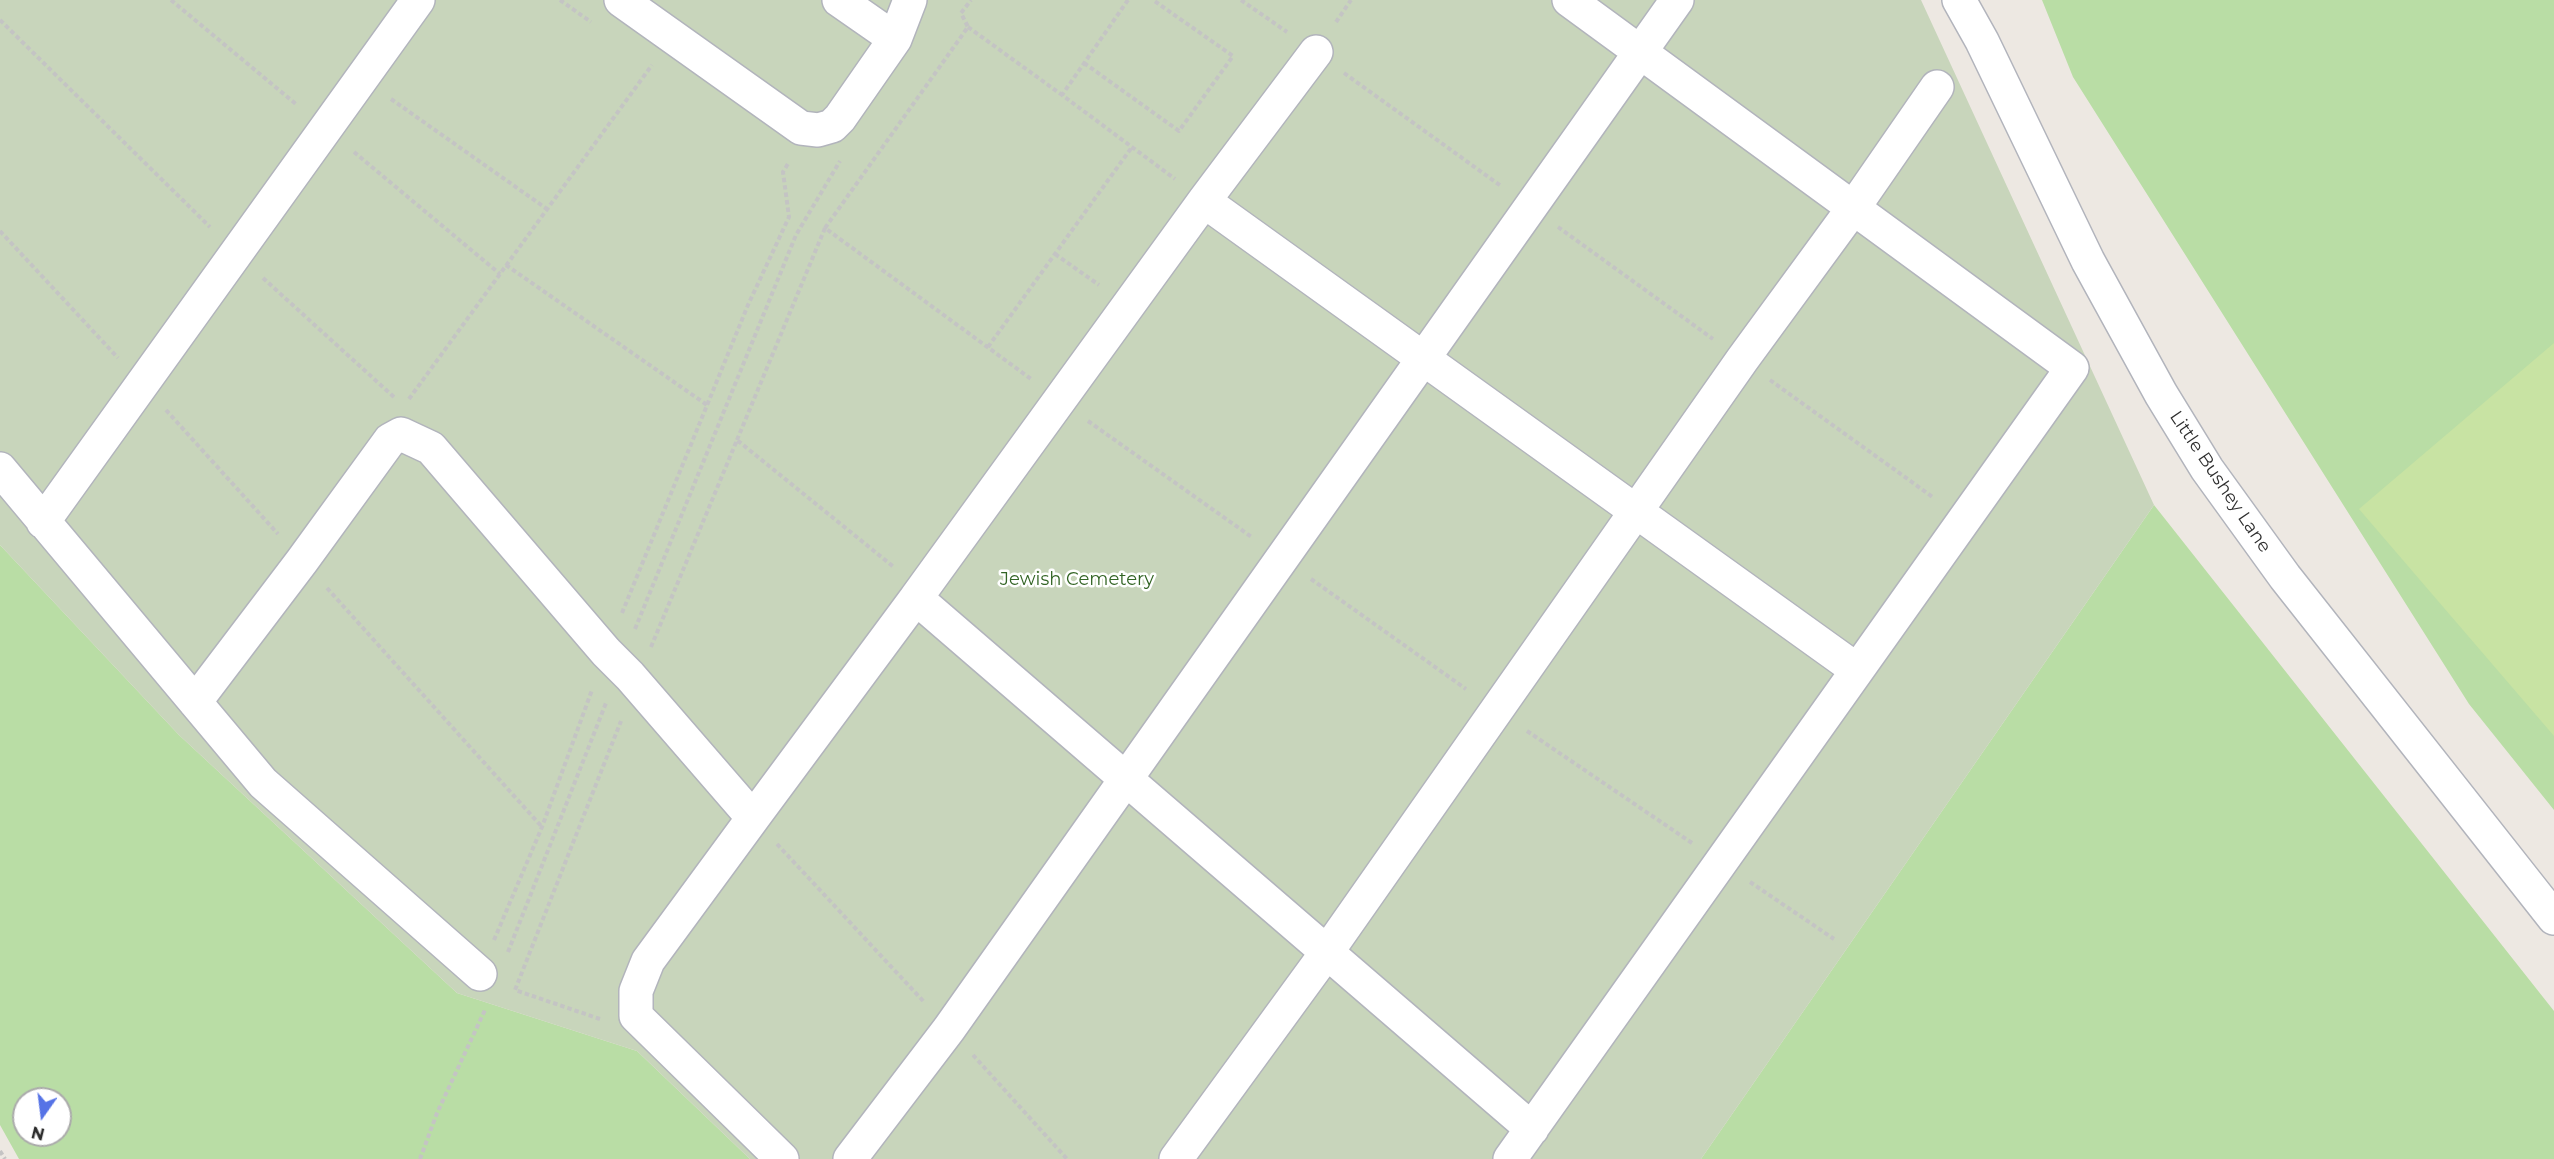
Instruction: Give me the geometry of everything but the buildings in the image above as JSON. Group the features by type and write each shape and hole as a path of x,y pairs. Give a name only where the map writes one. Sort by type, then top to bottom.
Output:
{"street":[{"path":"44,522 418,0"},
{"path":"621,0 801,128 818,130 832,126 840,118 895,39 910,0"},
{"path":"839,0 895,39"},
{"path":"1510,1159 2072,368 1569,0"},
{"path":"850,1159 949,1029 1677,0"},
{"name":"Little Bushey Lane","path":"1959,0 1982,41 2088,261 2161,394 2207,469 2286,577 2554,918"},
{"path":"782,1159 636,1016 636,991 648,961 916,598 1204,201 1316,52"},
{"path":"1176,1159 1327,952 1635,511 1854,207 1937,87"},
{"path":"1204,201 1857,670"},
{"path":"195,702 302,561 378,454 390,440 401,434 432,447 613,659 753,818"},
{"path":"0,470 263,783 491,979"},
{"path":"916,598 1532,1129"}],"path":[{"path":"970,0 961,12 969,27 1204,201"},
{"path":"1062,95 1128,0"},
{"path":"1084,63 1179,131 1233,56 1154,0"},
{"path":"1241,0 1964,519"},
{"path":"825,228 969,27"},
{"path":"404,406 673,36"},
{"path":"362,78 547,209"},
{"path":"420,1159 613,659 707,405 748,305 789,217 783,172 802,145 808,129"},
{"path":"988,347 1132,147"},
{"path":"491,979 542,827 613,659 796,235 841,159"},
{"path":"1055,254 1128,305"},
{"path":"506,265 707,405"},
{"path":"302,561 542,827"},
{"path":"753,818 1067,1159"},
{"path":"0,1151 5,1159"}],"green space":[{"name":"Jewish Cemetery","path":"0,0 1921,0 2154,505 1701,1159 750,1159 637,1051 457,993 179,735 0,545"},
{"path":"2042,0 2554,0 2554,810 2469,704 2073,77"},
{"path":"2554,343 2554,736 2359,509"},
{"path":"2154,505 2554,1011 2554,1159 1701,1159"},
{"path":"0,545 179,735 457,993 637,1051 750,1159 19,1159 12,1147 72,1147 72,1087 12,1087 12,1146 0,1125"}]}
